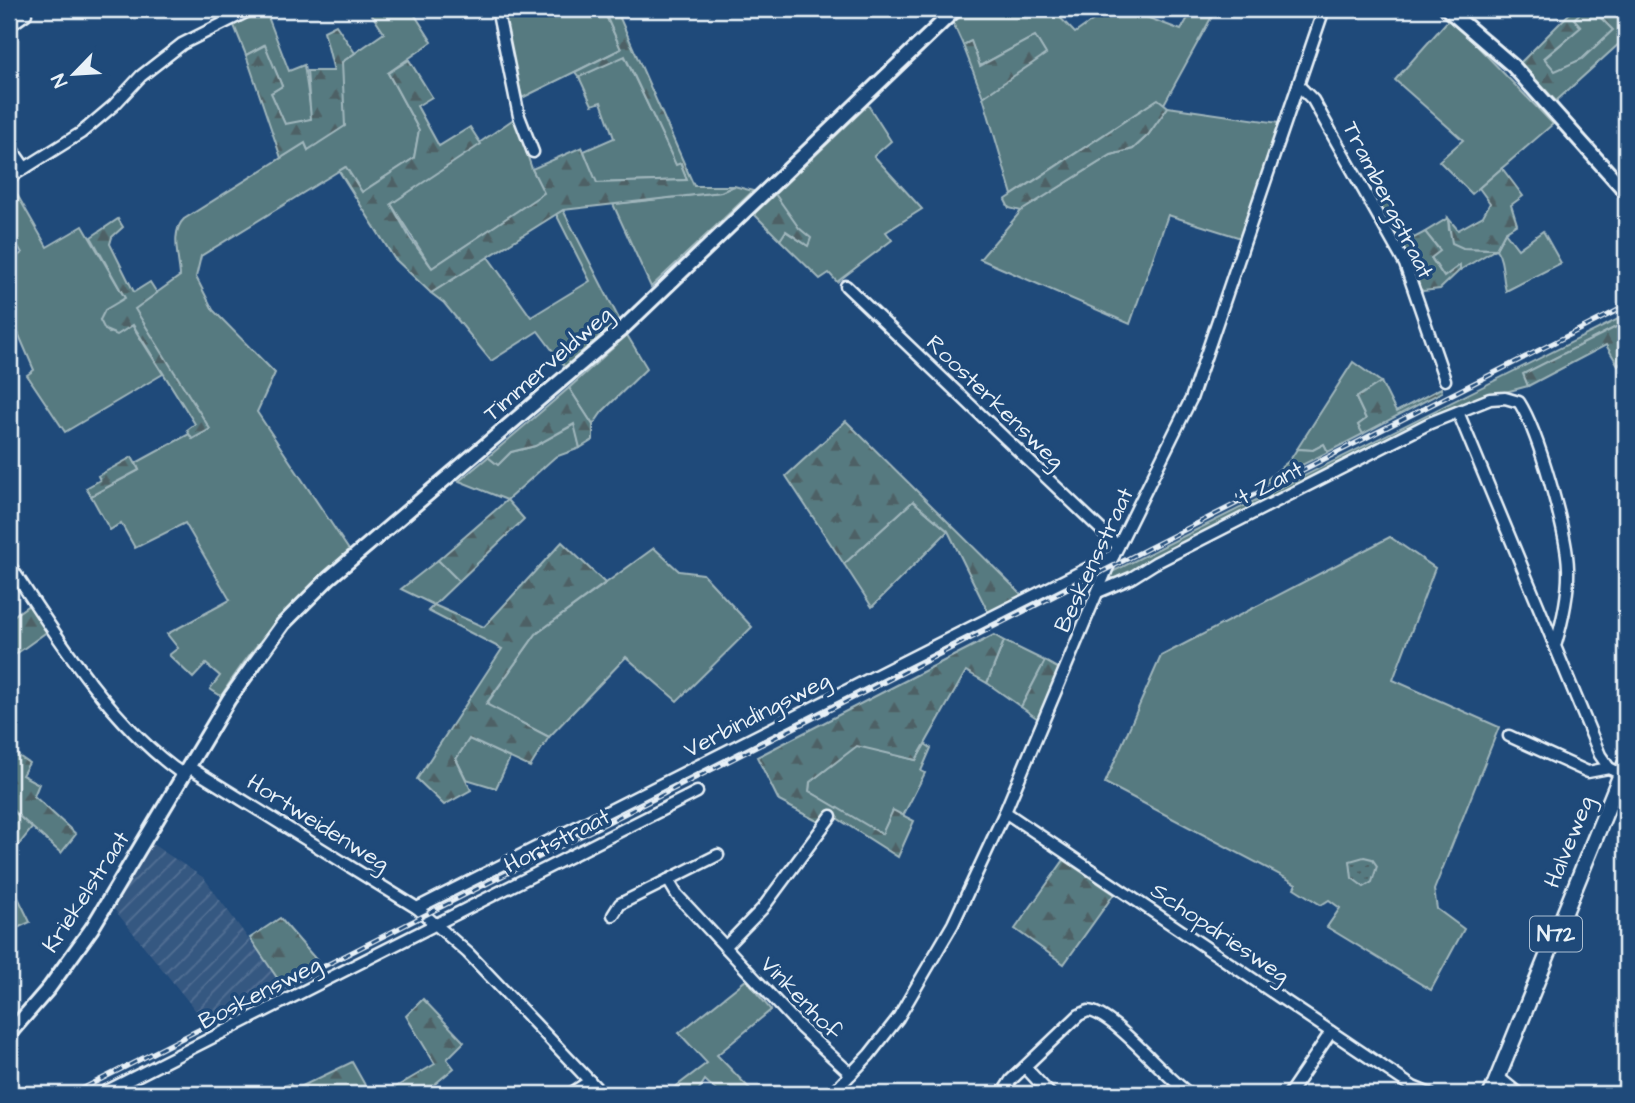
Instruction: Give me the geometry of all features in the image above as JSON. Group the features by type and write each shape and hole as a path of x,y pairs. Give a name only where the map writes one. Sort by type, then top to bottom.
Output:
{"main road":[{"name":"Halveweg","path":"1491,1094 1619,768"}],"street":[{"path":"219,9 226,20"},
{"path":"9,178 98,120 162,58 226,20 252,9"},
{"path":"497,9 519,116 533,152"},
{"name":"Timmerveldweg","path":"187,771 256,658 300,606 623,328 956,9"},
{"name":"Beskensstraat","path":"832,1094 885,1037 938,951 1005,812 1116,551 1195,390 1324,9"},
{"path":"1447,9 1513,66 1626,192"},
{"path":"9,26 26,13"},
{"name":"Trambergstraat","path":"1298,85 1313,100 1393,240 1412,284 1445,380"},
{"path":"9,145 25,168"},
{"name":"Roosterkensweg","path":"846,286 1116,551"},
{"name":"'t Zant","path":"1098,592 1131,579 1167,557 1458,412 1490,399 1505,398 1519,402 1532,421 1564,542 1568,568 1565,613 1556,643"},
{"path":"1458,412 1556,643 1600,755 1619,768"},
{"name":"Verbindingsweg","path":"421,911 1116,551"},
{"name":"Hortweidenweg","path":"9,564 124,724 150,750 421,911"},
{"path":"1509,736 1588,772 1619,768"},
{"name":"Kriekelstraat","path":"9,1034 48,988 92,928 187,771"},
{"name":"Hortstraat","path":"436,925 697,792"},
{"name":"Schopdriesweg","path":"1005,812 1417,1090 1430,1094"},
{"path":"725,947 762,909 831,816"},
{"path":"614,915 620,904 718,855"},
{"path":"444,933 451,923 571,862"},
{"name":"Vinkenhof","path":"668,880 677,895 801,1028 851,1074"},
{"path":"421,911 504,990 602,1094"},
{"name":"Boskensweg","path":"101,1094 436,925"},
{"path":"1005,1093 1025,1067 1079,1015 1097,1011 1107,1017 1172,1082 1190,1094"},
{"path":"1289,1094 1331,1032"},
{"path":"1025,1067 1050,1094"},
{"path":"1498,1077 1519,1094"},
{"path":"569,1094 590,1081"}],"shaded area":[{"path":"152,844 204,878 280,982 204,1021 114,909"}],"green space":[{"path":"265,9 289,71 304,65 312,119 285,125 271,93 282,86 264,45 246,55 233,23"},
{"path":"368,9 411,9 432,42 388,73 419,130 414,158 362,192 345,167 201,256 196,277 213,310 275,373 257,412 349,550 279,618 221,696 210,689 220,676 206,664 193,678 169,655 178,648 167,634 230,600 185,523 135,548 121,523 110,530 91,496 139,470 136,463 189,434 193,439 209,429 134,309 180,276 176,238 184,219 305,143 308,150 342,62 384,33"},
{"path":"500,9 603,9 621,49 522,98"},
{"path":"603,9 616,9 694,186 734,186 721,192 563,210 431,293 394,258 339,171 346,167 362,192 414,158 419,130 388,73 409,60 432,97 417,106 439,146 470,127 481,144 391,204 410,238 432,268 544,193 532,169 582,147 597,183 687,180 681,163 676,165 625,56 579,77 575,72 621,49"},
{"path":"969,9 1052,9 1075,33 1109,9 1125,9 1181,30 1193,9 1216,9 1164,104 1157,100 1012,195 983,97 1045,53 1035,36 980,66 971,42 963,45 953,23"},
{"path":"1574,9 1584,9 1574,19 1581,27 1544,58 1555,71 1582,59 1613,30 1592,9 1626,9 1626,32 1621,37 1621,42 1556,101 1520,63"},
{"path":"1584,9 1592,9 1613,30 1582,59 1555,72 1544,59 1581,27 1574,19"},
{"path":"1450,18 1553,124 1472,194 1439,161 1463,140 1395,80"},
{"path":"336,25 355,53 342,62 345,126 308,150 305,143 281,158 246,55 265,45 282,86 271,93 285,124 311,119 307,71 334,71 324,31"},
{"path":"1035,36 1046,54 983,97 963,45 971,41 980,66"},
{"path":"624,55 676,164 680,163 687,180 596,183 584,151 614,138 601,102 592,105 579,77"},
{"path":"1158,99 1168,107 1148,135 1133,149 1111,155 1021,211 1009,208 1005,200"},
{"path":"868,105 891,141 874,156 922,209 886,232 892,240 837,282 829,273 820,279 780,240 785,231 808,246 775,194"},
{"path":"1168,107 1279,123 1241,238 1168,215 1130,324 980,259 1021,211 1111,155 1133,149 1148,135"},
{"path":"515,118 532,169 545,193 432,268 391,204"},
{"path":"1502,168 1523,196 1511,205 1517,224 1505,232 1496,249 1463,248 1452,243 1448,218 1458,230 1483,216 1490,203 1479,188"},
{"path":"11,184 47,247 83,226 125,298 100,320 109,333 132,325 163,374 65,432 27,375 34,370 9,312 9,262 22,253 9,231"},
{"path":"734,186 753,191 651,287 613,204 721,192"},
{"path":"1382,192 1414,238 1425,232 1440,251 1431,258 1444,277 1460,265 1460,270 1440,289 1423,291 1419,288 1407,256 1376,202 1377,193"},
{"path":"775,194 799,228 811,238 808,246 786,231 780,240 754,214"},
{"path":"563,210 619,319 565,367 538,331 491,361 444,303 431,293 488,257 531,317 590,281 556,214"},
{"path":"1448,218 1449,230 1463,248 1496,249 1460,270 1459,266 1444,277 1431,257 1440,250 1425,232"},
{"path":"118,219 123,227 112,237 110,244 134,292 150,282 157,293 135,309 210,429 192,439 187,430 195,424 133,325 117,335 105,330 100,320 105,310 125,298 91,237"},
{"path":"1543,231 1561,263 1506,291 1496,249 1505,232 1518,249"},
{"path":"1626,315 1626,322 1524,374 1528,386 1487,397 1124,579 1110,583 1112,572"},
{"path":"1626,322 1626,360 1618,365 1606,345 1528,386 1523,374"},
{"path":"627,335 647,368 602,412 593,425 569,388"},
{"path":"1353,362 1381,382 1356,398 1366,419 1358,425 1363,434 1328,452 1324,444 1313,450 1297,449"},
{"path":"1381,382 1396,412 1441,388 1442,392 1363,434 1358,425 1366,419 1356,398"},
{"path":"569,388 593,425 593,440 580,448 574,424 535,446 511,452 498,465 488,457"},
{"path":"846,421 1022,595 989,614 948,531 913,501 844,564 786,476"},
{"path":"575,424 580,448 555,457 507,500 459,481 488,457 498,465 511,452 535,446"},
{"path":"1324,444 1328,452 1258,487 1290,460 1297,449 1313,450"},
{"path":"132,457 139,470 91,496 86,488 100,480 98,476"},
{"path":"507,500 524,519 459,581 438,560"},
{"path":"913,501 948,531 872,607 844,564"},
{"path":"1390,537 1435,568 1393,680 1499,727 1434,890 1437,909 1464,929 1431,990 1327,927 1340,908 1329,900 1321,905 1294,888 1296,884 1284,877 1105,783 1161,656"},
{"path":"562,542 605,583 536,634 486,704 549,737 530,767 469,739 456,759 471,790 444,805 417,779 502,649 428,611 434,605 484,627"},
{"path":"654,548 679,571 703,574 752,627 677,701 626,657 549,737 486,705 536,634"},
{"path":"438,560 459,581 434,605 401,589"},
{"path":"29,605 48,631 9,659 9,619"},
{"path":"994,635 1004,641 987,683 966,671 916,760 857,746 810,782 809,791 882,834 893,810 914,821 898,857 832,815 819,822 779,801 757,757"},
{"path":"1004,641 1045,661 1021,707 987,683"},
{"path":"1045,661 1059,669 1038,719 1021,707"},
{"path":"469,739 510,758 496,788 466,779 456,759"},
{"path":"925,744 931,748 921,771 925,773 903,816 893,811 882,835 809,791 810,782 857,745 916,760"},
{"path":"10,750 29,763 22,775 39,784 34,796 76,834 61,853 9,807"},
{"path":"9,807 32,828 9,857"},
{"path":"1364,857 1372,859 1377,866 1372,882 1364,887 1352,878 1350,861"},
{"path":"1064,860 1114,894 1064,964 1015,929"},
{"path":"9,879 30,922 9,932"},
{"path":"280,918 319,963 280,982 250,938"},
{"path":"746,980 771,1010 717,1055 755,1094 720,1094 705,1080 696,1094 666,1094 707,1063 679,1033"},
{"path":"423,999 464,1042 447,1059 454,1068 423,1094 384,1094 435,1064 406,1016"},
{"path":"352,1062 370,1094 265,1094 290,1084 294,1090"}],"railway":[{"path":"72,1094 1626,306"}]}
